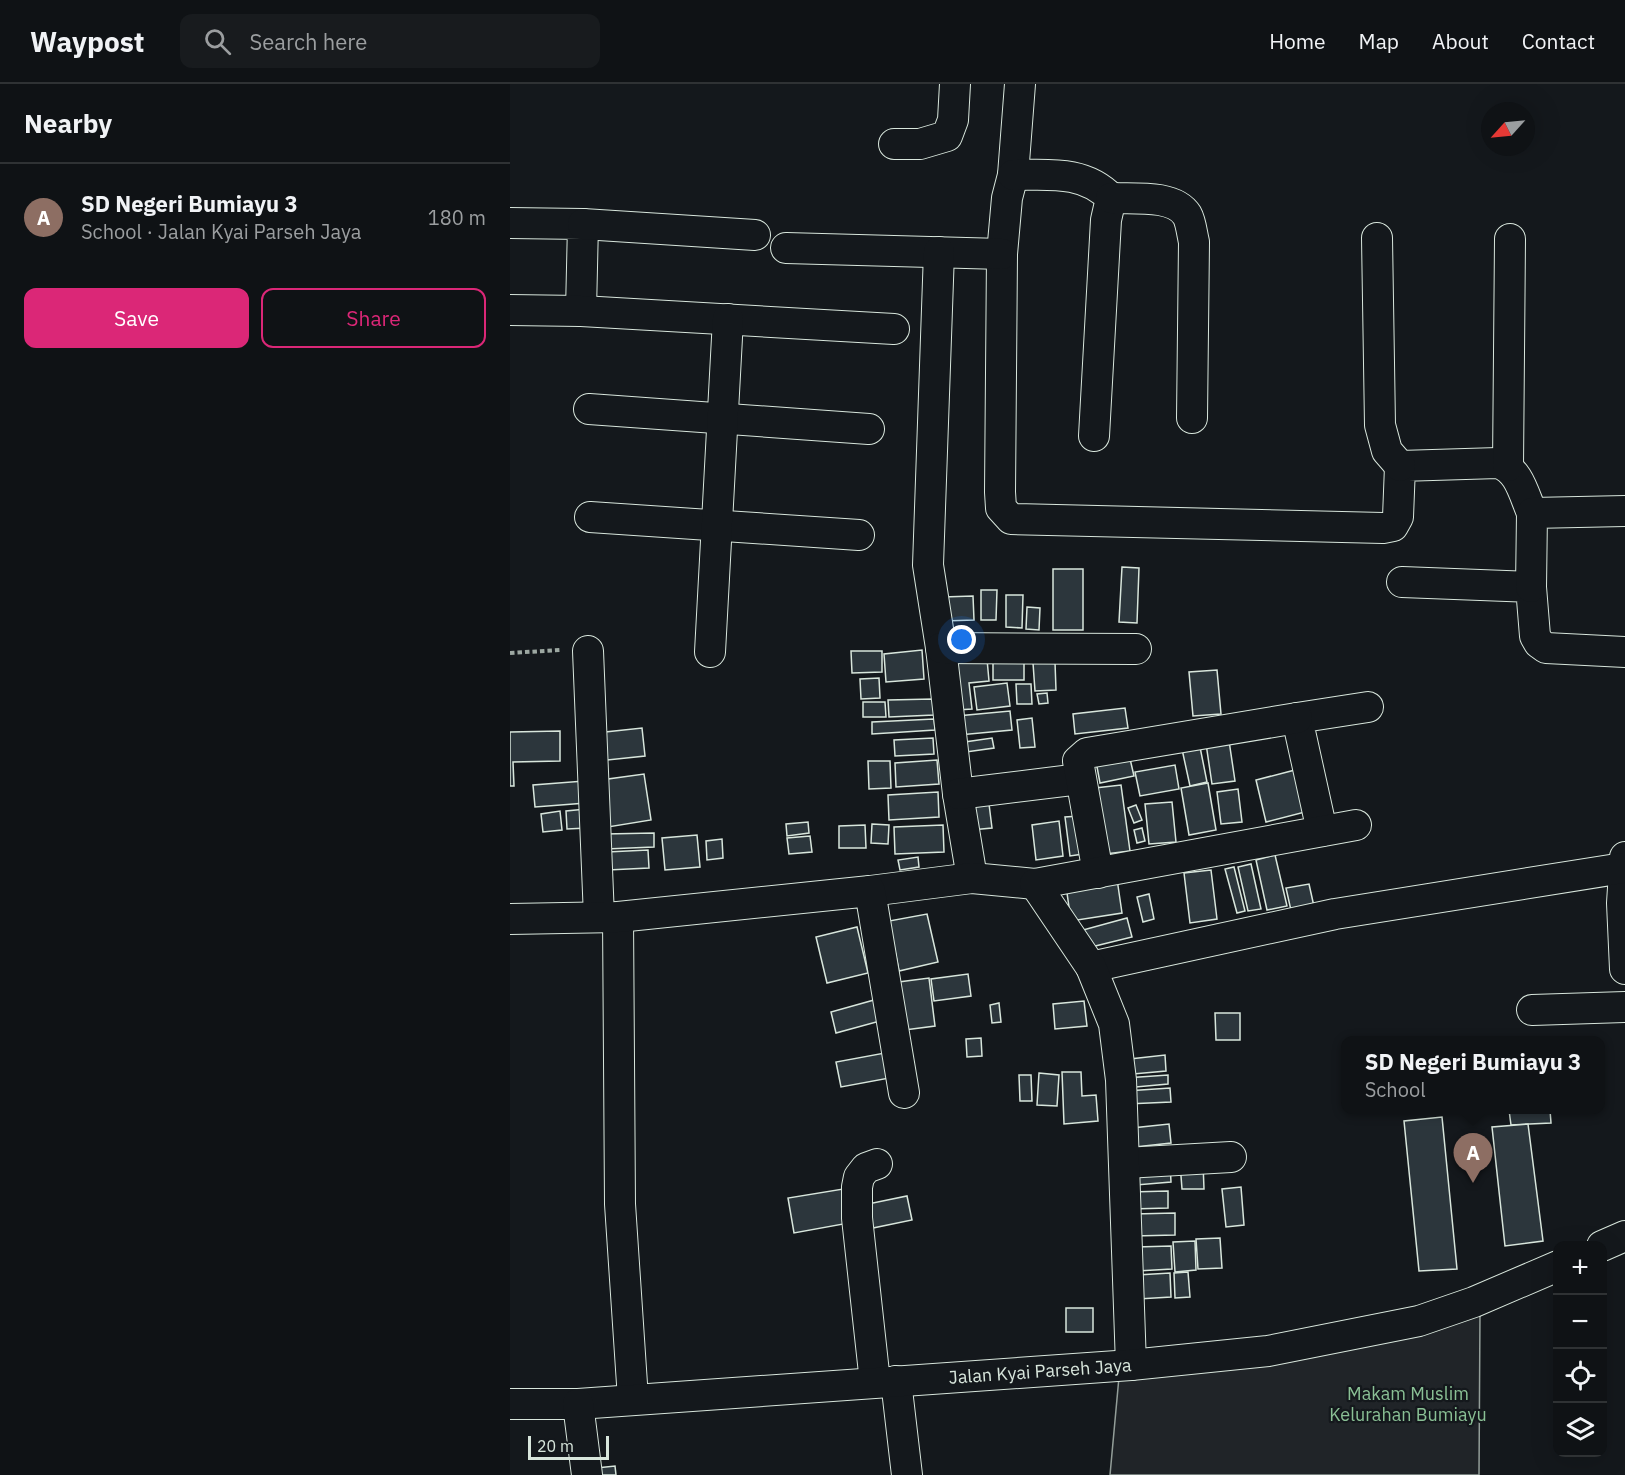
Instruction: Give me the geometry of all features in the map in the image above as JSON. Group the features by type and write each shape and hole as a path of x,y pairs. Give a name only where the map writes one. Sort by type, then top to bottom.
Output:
{"street":[{"path":"894,144 920,144 947,136 953,120 955,84"},
{"path":"1020,84 1013,175 1007,198 1002,254 1000,492 1001,508 1011,519 1383,528 1394,526 1398,517 1400,466 1387,451 1380,425 1377,238"},
{"path":"1013,175 1067,175 1086,179 1111,198 1164,201 1179,206 1188,216 1194,242 1192,418"},
{"path":"1094,436 1106,220 1111,198"},
{"path":"510,223 583,224 755,236"},
{"path":"581,311 583,224"},
{"path":"1508,466 1510,239"},
{"path":"786,248 1002,254"},
{"path":"939,252 928,565 941,648 958,794 972,878"},
{"path":"510,310 581,311 894,329"},
{"path":"710,652 728,319"},
{"path":"589,409 869,429"},
{"path":"1400,466 1498,463 1508,466 1532,513 1531,587 1535,636 1539,643 1546,648 1625,652"},
{"path":"1532,513 1625,511"},
{"path":"590,517 859,535"},
{"path":"1402,582 1531,587"},
{"path":"941,648 1136,649"},
{"path":"588,651 609,917 620,1204 633,1399"},
{"path":"1098,873 1078,761 1087,753 1368,707"},
{"path":"1297,718 1322,831"},
{"path":"958,794 1080,778"},
{"path":"510,919 609,917 870,891 972,878 1035,884 1356,825"},
{"path":"1091,967 1335,914 1624,863 1622,903 1625,969"},
{"path":"1035,884 1091,967 1114,1024 1121,1080 1131,1365"},
{"path":"870,891 904,1093"},
{"path":"1532,1010 1625,1007"},
{"path":"1125,1163 1231,1157"},
{"path":"877,1164 866,1168 859,1177 857,1218 886,1382 907,1475"},
{"path":"1607,1244 1625,1236"},
{"name":"Jalan Kyai Parseh Jaya","path":"510,1404 578,1404 1131,1365 1268,1352 1419,1322 1474,1302 1553,1268"},
{"path":"578,1404 586,1475"}],"path":[{"path":"510,653 517,650 588,651"}],"green space":[{"name":"Makam Muslim Kelurahan Bumiayu","path":"1480,1311 1479,1475 1110,1475 1119,1377"}],"building":[{"path":"1122,567 1139,568 1137,623 1119,622"},
{"path":"1053,569 1083,569 1083,630 1053,630"},
{"path":"981,590 997,590 996,620 981,620"},
{"path":"1006,595 1023,595 1022,628 1006,627"},
{"path":"973,596 974,620 944,621 943,597"},
{"path":"1027,607 1040,608 1039,630 1026,629"},
{"path":"922,650 924,679 886,682 884,654"},
{"path":"851,651 882,651 882,672 852,673"},
{"path":"987,659 989,681 969,683 972,709 957,710 953,662"},
{"path":"993,662 1024,662 1024,680 993,680"},
{"path":"1055,662 1056,690 1035,691 1033,663"},
{"path":"1217,670 1221,714 1193,716 1189,672"},
{"path":"879,678 880,698 861,699 860,679"},
{"path":"1007,683 1010,706 977,710 974,687"},
{"path":"1016,684 1031,684 1032,704 1017,704"},
{"path":"1047,693 1048,703 1039,704 1037,694"},
{"path":"933,699 934,715 889,717 888,700"},
{"path":"863,702 885,702 886,717 863,717"},
{"path":"1125,708 1128,728 1075,734 1073,714"},
{"path":"1010,711 1012,730 959,735 957,716"},
{"path":"1032,718 1035,747 1020,748 1017,720"},
{"path":"934,719 935,730 872,734 872,722"},
{"path":"642,728 645,756 598,761 596,733"},
{"path":"560,731 560,761 513,762 514,786 510,786 510,732"},
{"path":"1228,734 1235,781 1212,784 1205,737"},
{"path":"1198,737 1207,782 1190,786 1180,740"},
{"path":"933,738 934,754 895,756 894,740"},
{"path":"992,738 994,748 959,753 958,743"},
{"path":"1128,750 1134,776 1100,783 1095,756"},
{"path":"937,760 939,784 896,787 895,763"},
{"path":"868,761 890,761 891,788 869,789"},
{"path":"1175,765 1179,789 1140,796 1135,772"},
{"path":"1295,770 1305,812 1266,822 1256,780"},
{"path":"644,774 651,820 608,827 601,780"},
{"path":"584,781 586,803 535,807 533,785"},
{"path":"1208,783 1216,830 1189,835 1181,788"},
{"path":"1121,785 1130,851 1105,854 1095,788"},
{"path":"1238,789 1242,822 1221,824 1217,792"},
{"path":"938,792 939,817 889,820 888,795"},
{"path":"988,796 992,828 971,830 966,798"},
{"path":"1172,802 1176,842 1149,844 1145,804"},
{"path":"1136,805 1142,820 1134,823 1128,808"},
{"path":"586,809 587,828 567,829 566,811"},
{"path":"560,811 562,830 543,832 541,814"},
{"path":"1079,816 1083,854 1070,856 1065,817"},
{"path":"1059,821 1063,856 1036,860 1032,825"},
{"path":"808,822 809,833 787,836 786,824"},
{"path":"872,824 889,825 888,844 871,843"},
{"path":"865,825 866,848 839,848 839,826"},
{"path":"943,825 944,852 895,854 894,827"},
{"path":"1142,828 1145,841 1137,843 1134,830"},
{"path":"654,833 654,847 606,849 605,834"},
{"path":"697,835 700,867 665,870 662,838"},
{"path":"810,836 812,852 789,854 787,838"},
{"path":"722,839 723,858 707,860 706,841"},
{"path":"648,850 649,868 608,870 607,852"},
{"path":"1275,855 1287,906 1267,910 1256,860"},
{"path":"918,857 919,867 900,870 898,860"},
{"path":"1251,864 1261,909 1248,911 1238,867"},
{"path":"1234,867 1245,911 1237,913 1225,869"},
{"path":"1211,870 1217,919 1190,923 1184,873"},
{"path":"1117,879 1122,913 1071,921 1066,886"},
{"path":"1309,884 1315,911 1292,915 1286,888"},
{"path":"1149,894 1154,919 1143,922 1137,897"},
{"path":"927,914 938,962 899,971 889,921"},
{"path":"1127,918 1132,937 1087,948 1083,930"},
{"path":"857,927 868,973 827,983 816,937"},
{"path":"968,974 971,996 934,1001 931,979"},
{"path":"929,978 935,1026 897,1031 891,983"},
{"path":"874,1000 880,1021 836,1033 831,1012"},
{"path":"1084,1001 1087,1026 1055,1029 1053,1004"},
{"path":"999,1003 1001,1022 992,1023 990,1005"},
{"path":"1215,1013 1240,1013 1240,1040 1216,1040"},
{"path":"981,1038 982,1056 967,1057 966,1039"},
{"path":"890,1052 895,1077 841,1087 836,1062"},
{"path":"1165,1055 1166,1071 1122,1075 1121,1060"},
{"path":"1062,1072 1081,1072 1082,1096 1096,1095 1098,1121 1064,1124"},
{"path":"1039,1073 1059,1075 1057,1106 1037,1105"},
{"path":"1019,1075 1031,1075 1032,1101 1020,1101"},
{"path":"1168,1075 1168,1084 1125,1088 1125,1078"},
{"path":"1170,1088 1171,1102 1127,1104 1126,1091"},
{"path":"1510,1114 1550,1114 1551,1123 1511,1125"},
{"path":"1442,1117 1457,1269 1419,1271 1404,1121"},
{"path":"1169,1124 1171,1143 1135,1147 1132,1128"},
{"path":"1528,1124 1543,1241 1505,1246 1492,1127"},
{"path":"1170,1163 1171,1182 1136,1185 1134,1166"},
{"path":"1180,1163 1203,1163 1204,1189 1182,1189"},
{"path":"1241,1187 1244,1225 1226,1227 1222,1189"},
{"path":"843,1189 849,1223 794,1233 788,1198"},
{"path":"1168,1191 1168,1208 1131,1209 1130,1192"},
{"path":"907,1196 912,1220 868,1229 863,1205"},
{"path":"1175,1213 1175,1235 1134,1236 1134,1214"},
{"path":"1220,1238 1222,1268 1198,1269 1196,1239"},
{"path":"1195,1241 1196,1270 1175,1272 1173,1242"},
{"path":"1171,1246 1172,1269 1137,1271 1136,1247"},
{"path":"1188,1272 1190,1297 1175,1298 1174,1273"},
{"path":"1170,1273 1171,1297 1138,1299 1137,1275"},
{"path":"1066,1308 1093,1308 1093,1332 1066,1332"},
{"path":"615,1466 616,1475 588,1475 587,1469"}],"place":[{"name":"SD Negeri Bumiayu 3","path":"1473,1183"}]}
